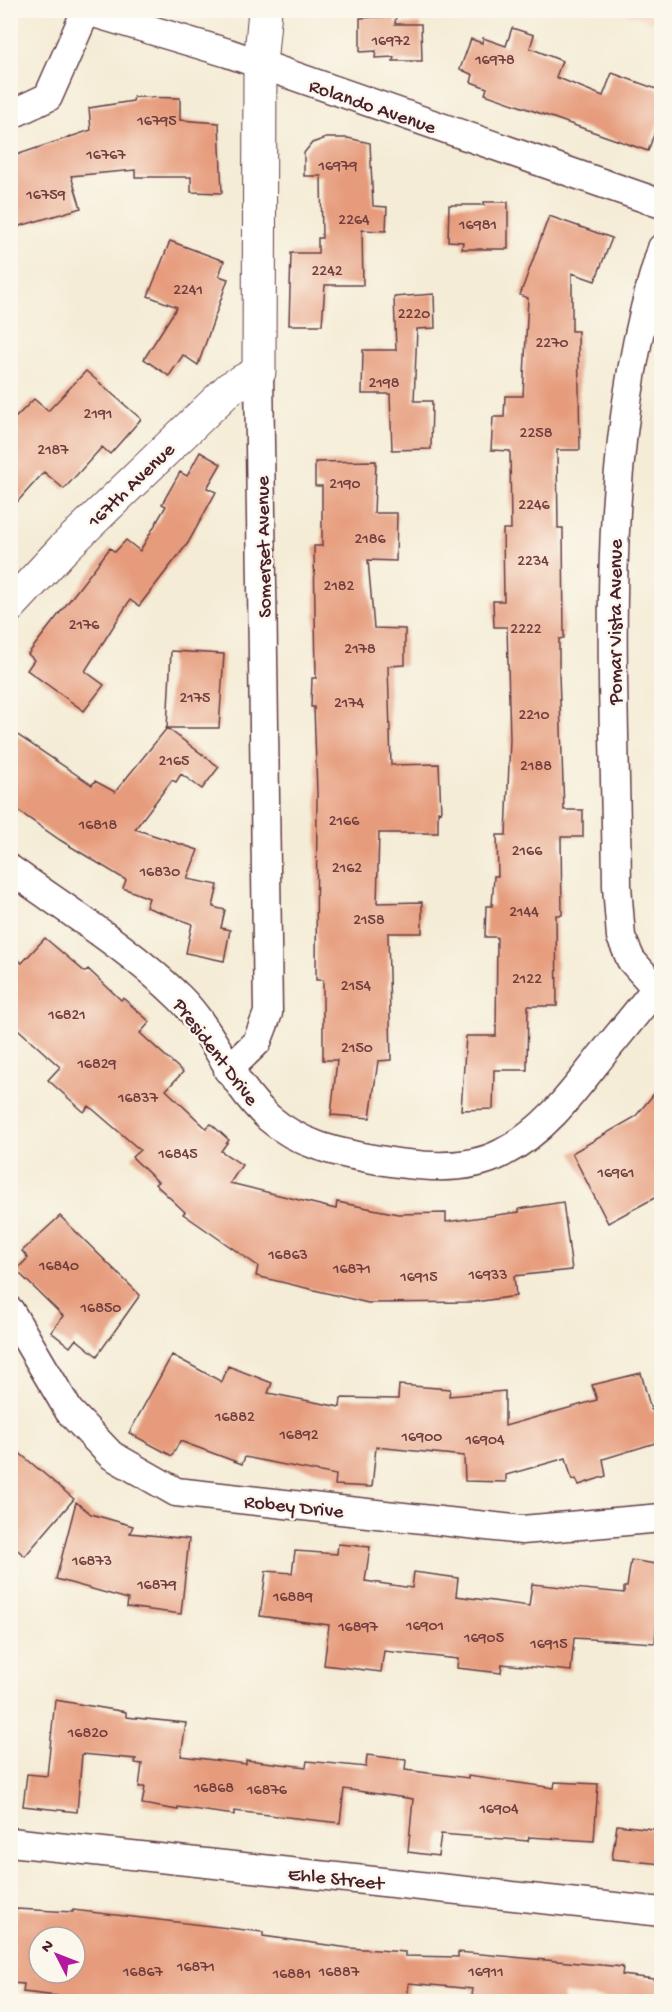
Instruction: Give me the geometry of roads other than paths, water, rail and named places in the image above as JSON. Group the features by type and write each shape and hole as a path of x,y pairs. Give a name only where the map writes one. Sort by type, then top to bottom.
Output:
{"street":[{"name":"Somerset Avenue","path":"228,1070 257,1042 268,1013 259,372 260,65 265,10"},
{"name":"Rolando Avenue","path":"85,11 260,65 662,204"},
{"path":"10,115 48,97 85,11"},
{"name":"Pomar Vista Avenue","path":"659,984 630,960 621,937 617,886 613,537 617,473 629,376 639,323 662,248"},
{"name":"167th Avenue","path":"10,606 63,549 230,388 259,372"},
{"name":"President Drive","path":"10,869 152,971 182,1000 228,1070 252,1101 287,1132 324,1149 397,1163 470,1163 501,1154 548,1119 659,984"},
{"name":"Robey Drive","path":"10,1311 69,1411 111,1455 176,1492 522,1530 662,1518"},
{"name":"Ehle Street","path":"10,1842 662,1912"}]}
